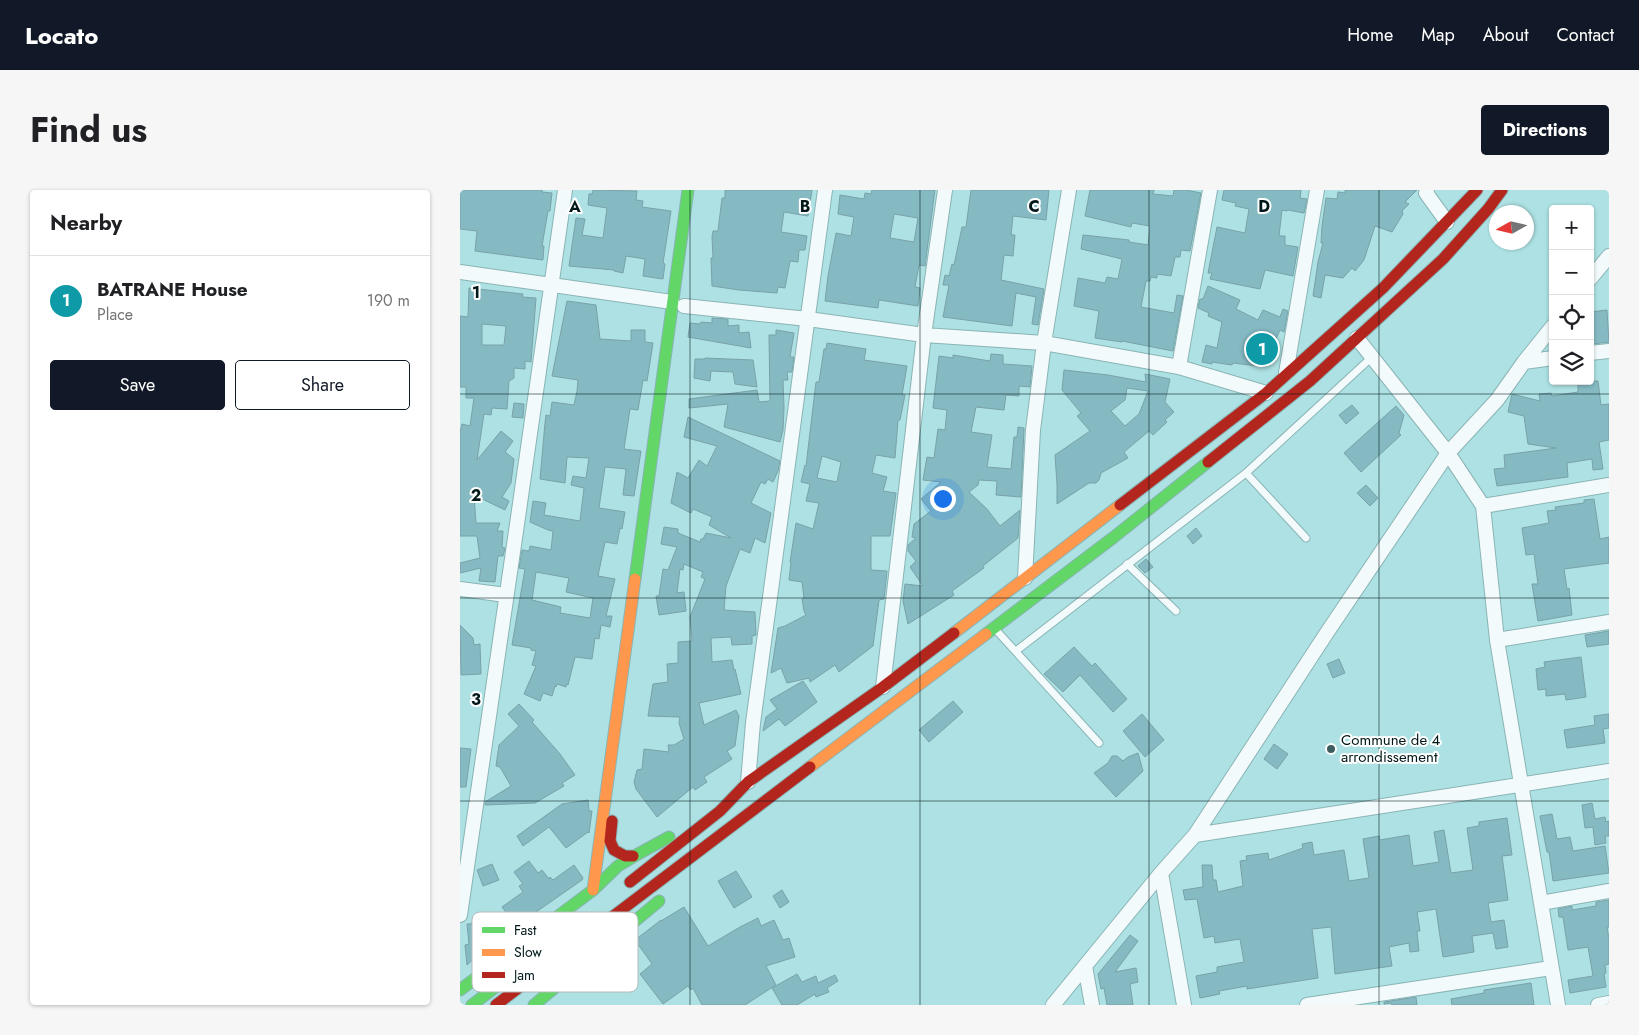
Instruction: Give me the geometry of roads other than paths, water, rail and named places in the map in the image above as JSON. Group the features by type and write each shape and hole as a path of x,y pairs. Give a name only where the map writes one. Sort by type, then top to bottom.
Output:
{"main road":[{"path":"592,890 681,305 688,190"},
{"path":"620,890 720,811 748,782 883,687 1266,393 1382,288 1476,190"},
{"path":"1488,209 1502,190"},
{"path":"617,912 1114,537 1310,381 1443,259 1507,190"},
{"path":"633,856 623,856 613,850 610,843 610,834 680,335"},
{"path":"563,912 633,856 720,811"},
{"path":"686,876 733,826"},
{"path":"638,918 665,896"},
{"path":"460,990 472,981"},
{"path":"472,1005 489,992"},
{"path":"496,1005 513,992"},
{"path":"534,1005 550,992"}],"street":[{"path":"460,915 506,595 521,505 565,190"},
{"path":"748,782 754,713 826,190"},
{"path":"883,687 924,335 945,190"},
{"path":"1025,578 1034,430 1044,343 1069,190"},
{"path":"1179,367 1210,190"},
{"path":"1286,374 1317,190"},
{"path":"1427,190 1426,193 1446,222"},
{"path":"1594,274 1609,256"},
{"path":"460,272 681,305 808,319 924,335 1044,343 1179,367 1266,393"},
{"path":"1053,1005 1160,874 1195,835 1448,452 1497,400 1549,331"},
{"path":"1357,338 1448,452 1483,506 1497,640 1558,1005"},
{"path":"1594,353 1609,351"},
{"path":"1524,362 1549,359"},
{"path":"1483,506 1609,485"},
{"path":"460,589 506,595"},
{"path":"1497,640 1609,622"},
{"path":"1195,835 1609,771"},
{"path":"1160,874 1184,1005"},
{"path":"1541,903 1609,891"},
{"path":"1085,966 1092,1005"},
{"path":"1307,1005 1551,968"},
{"path":"1598,1005 1609,1003"}],"lane":[{"path":"1016,651 1246,473 1372,357"},
{"path":"1246,473 1306,538"},
{"path":"1127,564 1176,612"},
{"path":"994,628 1099,743"}],"place":[{"name":"BATRANE House","path":"1262,349"},
{"name":"Commune de 4 arrondissement","path":"1331,749"}]}
